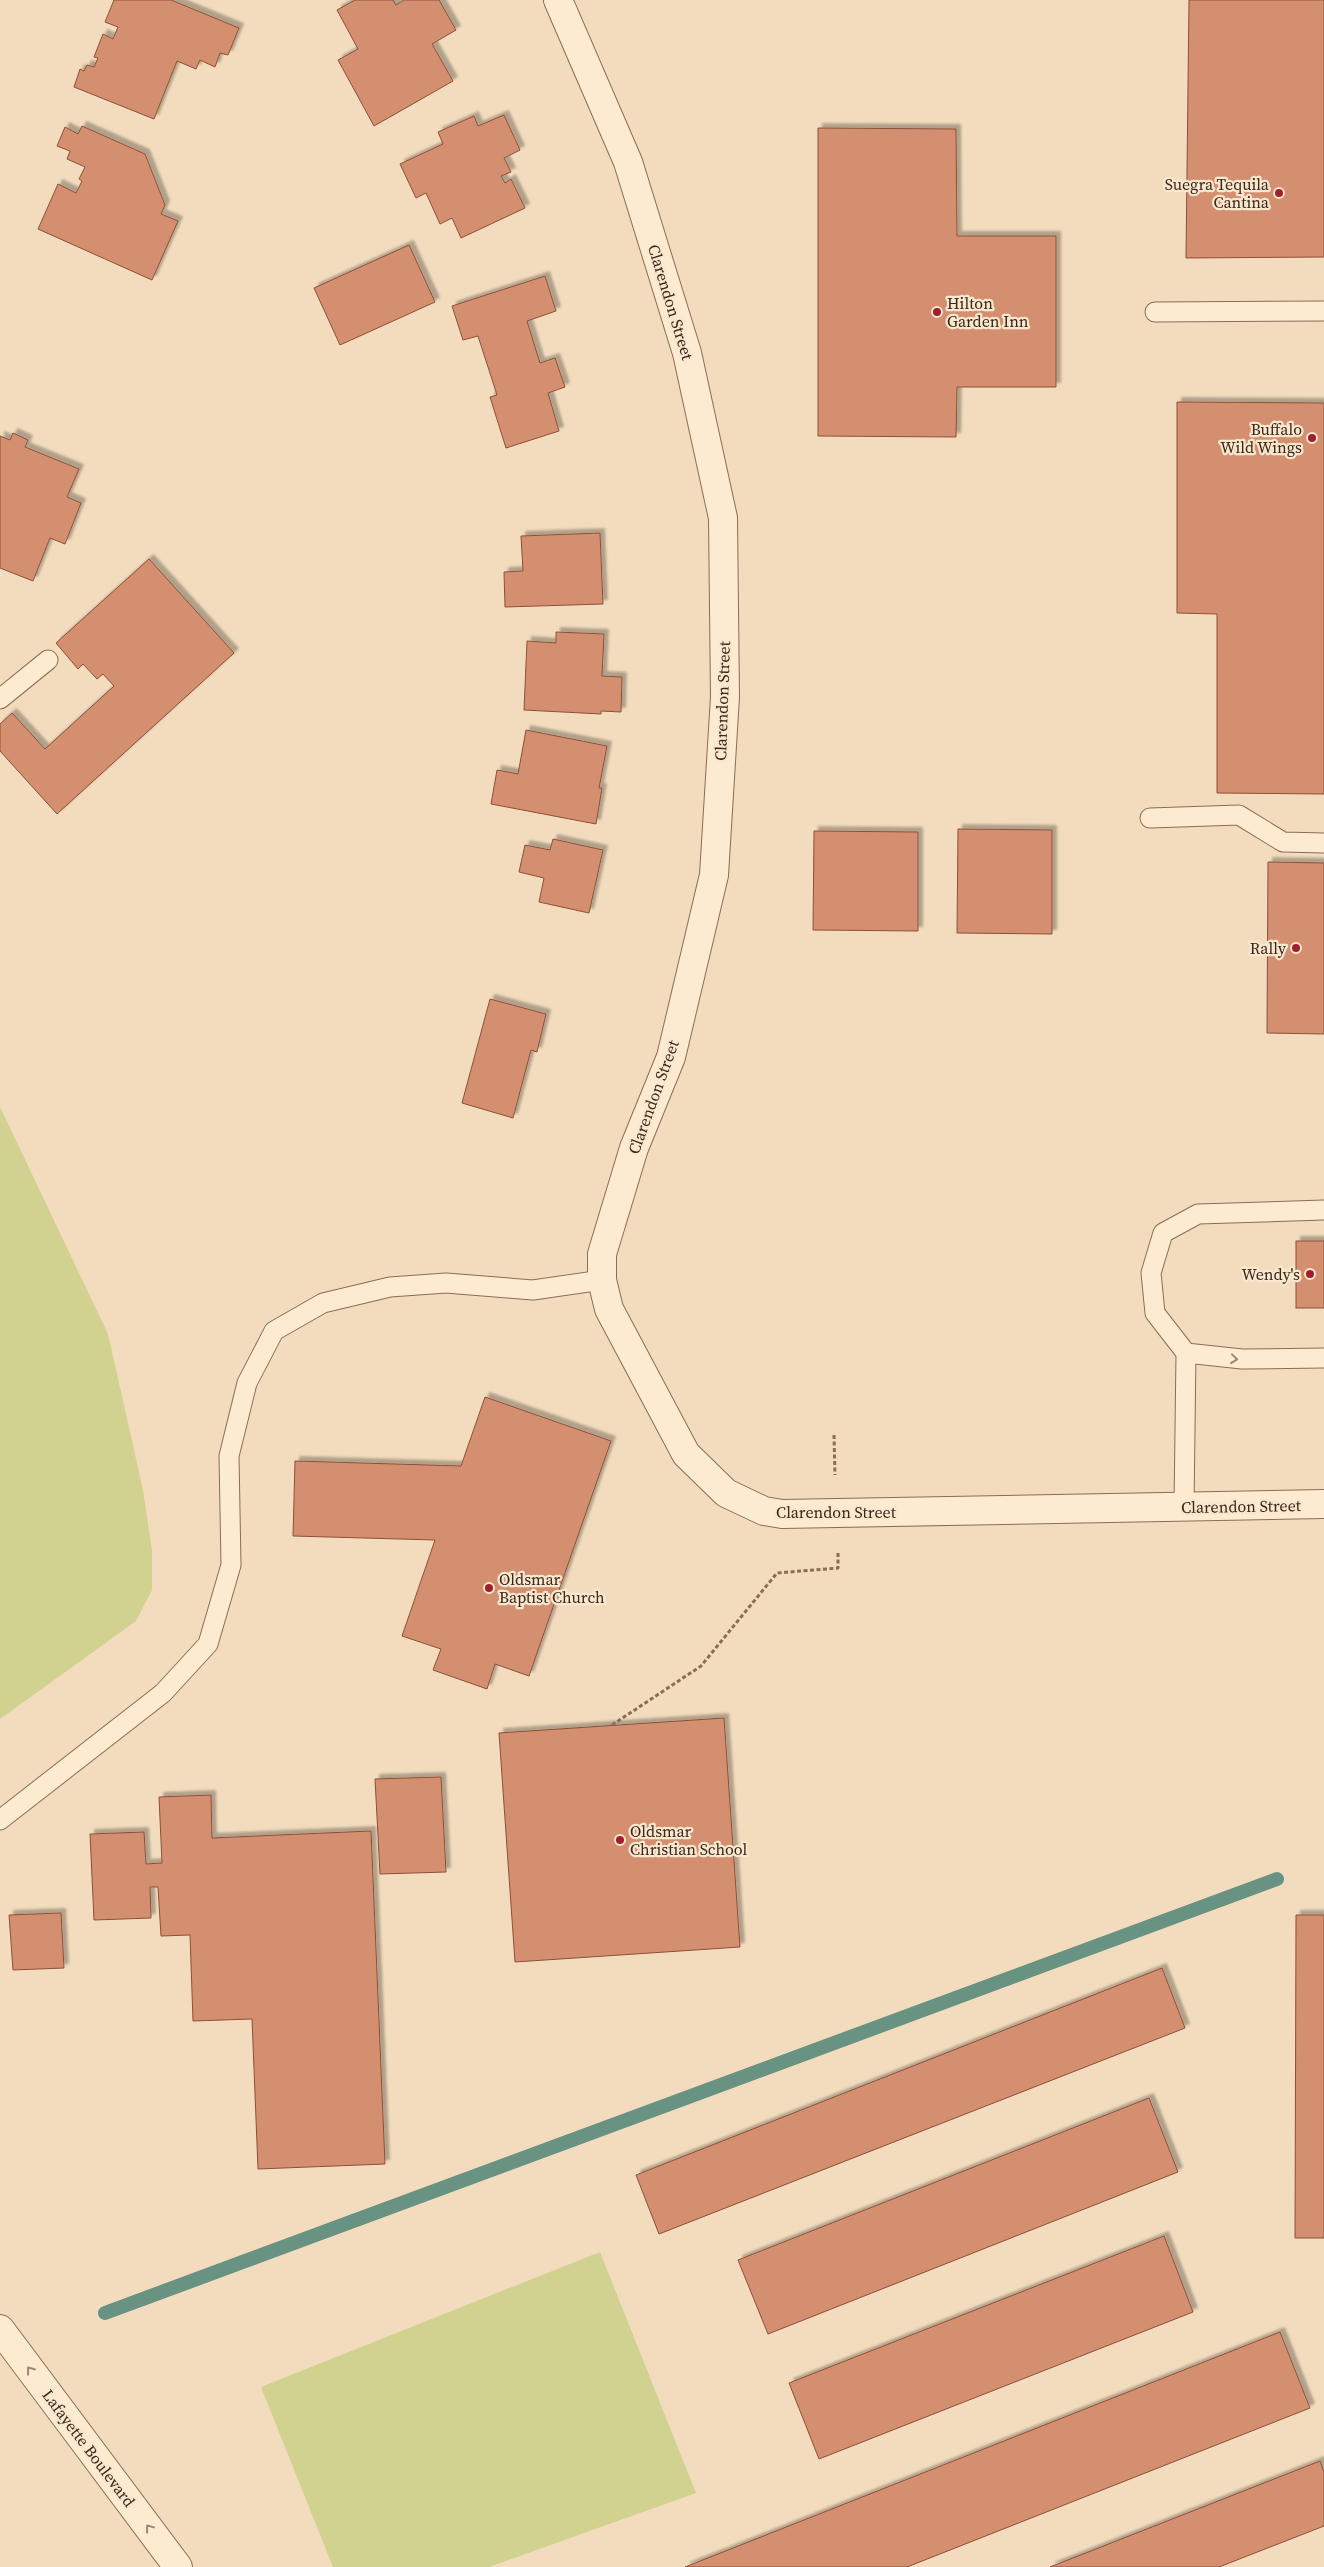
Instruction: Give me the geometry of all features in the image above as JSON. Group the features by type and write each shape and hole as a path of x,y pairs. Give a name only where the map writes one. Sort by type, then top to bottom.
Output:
{"street":[{"name":"Clarendon Street","path":"558,0 628,162 687,353 723,518 725,697 714,875 671,1056 634,1148 602,1254 602,1280 609,1309 686,1454 726,1493 764,1511 782,1514 1324,1504"},
{"name":"Lafayette Boulevard","path":"0,2329 178,2567"}],"lane":[{"path":"1155,312 1324,311"},
{"path":"0,699 48,660"},
{"path":"1150,818 1239,815 1283,842 1324,843"},
{"path":"1184,1507 1186,1353 1155,1313 1151,1273 1163,1233 1198,1214 1324,1210"},
{"path":"0,1820 163,1693 208,1644 231,1565 229,1456 247,1383 274,1330 323,1303 390,1287 446,1283 533,1290 602,1280"},
{"path":"1186,1353 1242,1360 1324,1358"}],"path":[{"path":"612,1725 701,1666 776,1573 838,1568"}],"green space":[{"path":"0,1107 108,1334 143,1490 152,1551 152,1590 136,1621 0,1719"},
{"path":"600,2252 696,2493 489,2567 333,2567 261,2387"}],"building":[{"path":"114,0 171,0 239,28 228,55 220,53 215,67 200,60 196,69 177,61 154,119 74,87 80,69 84,71 87,65 94,67 98,58 94,57 103,34 113,39 118,27 105,22"},
{"path":"355,0 393,0 396,5 404,0 439,0 456,30 432,44 453,81 374,126 338,60 358,49 337,10"},
{"path":"1189,0 1324,0 1324,257 1186,258"},
{"path":"504,115 520,150 504,158 511,172 501,176 505,183 511,179 525,208 461,238 452,218 440,224 426,193 416,198 400,164 443,144 438,132 474,116 478,126"},
{"path":"82,126 145,154 165,205 161,214 178,221 152,280 38,229 58,184 76,193 82,181 79,179 85,167 67,159 70,151 57,146 65,127 78,134"},
{"name":"Hilton Garden Inn","path":"818,128 956,129 957,236 1056,236 1056,387 957,387 956,437 818,436"},
{"path":"409,245 435,302 340,345 314,288"},
{"path":"545,276 556,311 527,321 540,363 555,358 565,387 548,393 559,431 506,448 490,397 497,395 478,336 463,340 452,306"},
{"path":"1177,402 1324,403 1324,794 1217,793 1217,614 1177,613"},
{"path":"13,433 28,440 25,447 79,469 67,497 81,503 65,544 50,538 33,581 0,568 0,436 10,440"},
{"path":"600,533 603,604 505,607 504,572 523,571 521,536"},
{"path":"149,559 234,653 57,814 0,751 0,724 12,713 45,749 114,686 103,674 97,679 83,664 78,669 56,643"},
{"path":"556,632 604,634 602,676 622,677 621,712 601,711 601,714 524,710 527,641 556,643"},
{"path":"526,730 607,746 599,788 602,788 596,824 491,804 497,770 518,774"},
{"path":"958,829 1052,830 1052,934 957,933"},
{"path":"814,831 918,832 918,931 813,930"},
{"path":"553,839 603,850 589,913 539,902 544,878 519,872 525,845 550,850"},
{"name":"Rally","path":"1268,862 1324,863 1324,1034 1267,1033"},
{"path":"490,999 546,1014 537,1052 531,1050 513,1118 462,1103"},
{"name":"Wendy's","path":"1296,1241 1324,1241 1324,1308 1296,1308"},
{"name":"Oldsmar Baptist Church","path":"485,1397 611,1441 529,1676 495,1664 487,1689 433,1670 441,1649 402,1636 435,1540 293,1536 295,1461 461,1466"},
{"name":"Oldsmar Christian School","path":"724,1718 740,1947 515,1962 499,1733"},
{"path":"441,1777 446,1872 380,1874 375,1779"},
{"path":"211,1795 212,1838 371,1831 385,2164 258,2169 252,2019 193,2021 190,1935 161,1936 158,1887 150,1887 151,1918 94,1920 90,1834 144,1832 146,1864 162,1863 159,1797"},
{"path":"61,1913 64,1968 13,1970 9,1915"},
{"path":"1296,1915 1324,1915 1324,2238 1295,2238"},
{"path":"1162,1968 1185,2028 659,2234 636,2175"},
{"path":"1149,2098 1178,2172 768,2334 738,2260"},
{"path":"1164,2236 1193,2312 819,2459 789,2383"},
{"path":"1280,2332 1310,2408 907,2567 685,2567"},
{"path":"1320,2461 1324,2472 1324,2526 1219,2567 1050,2567"}],"waterway":[{"path":"105,2313 1277,1879"}],"place":[{"name":"Suegra Tequila Cantina","path":"1279,193"},
{"name":"Hilton Garden Inn","path":"937,312"},
{"name":"Buffalo Wild Wings","path":"1312,438"},
{"name":"Rally","path":"1296,948"},
{"name":"Wendy's","path":"1310,1274"},
{"name":"Oldsmar Baptist Church","path":"489,1588"},
{"name":"Oldsmar Christian School","path":"620,1840"}]}
